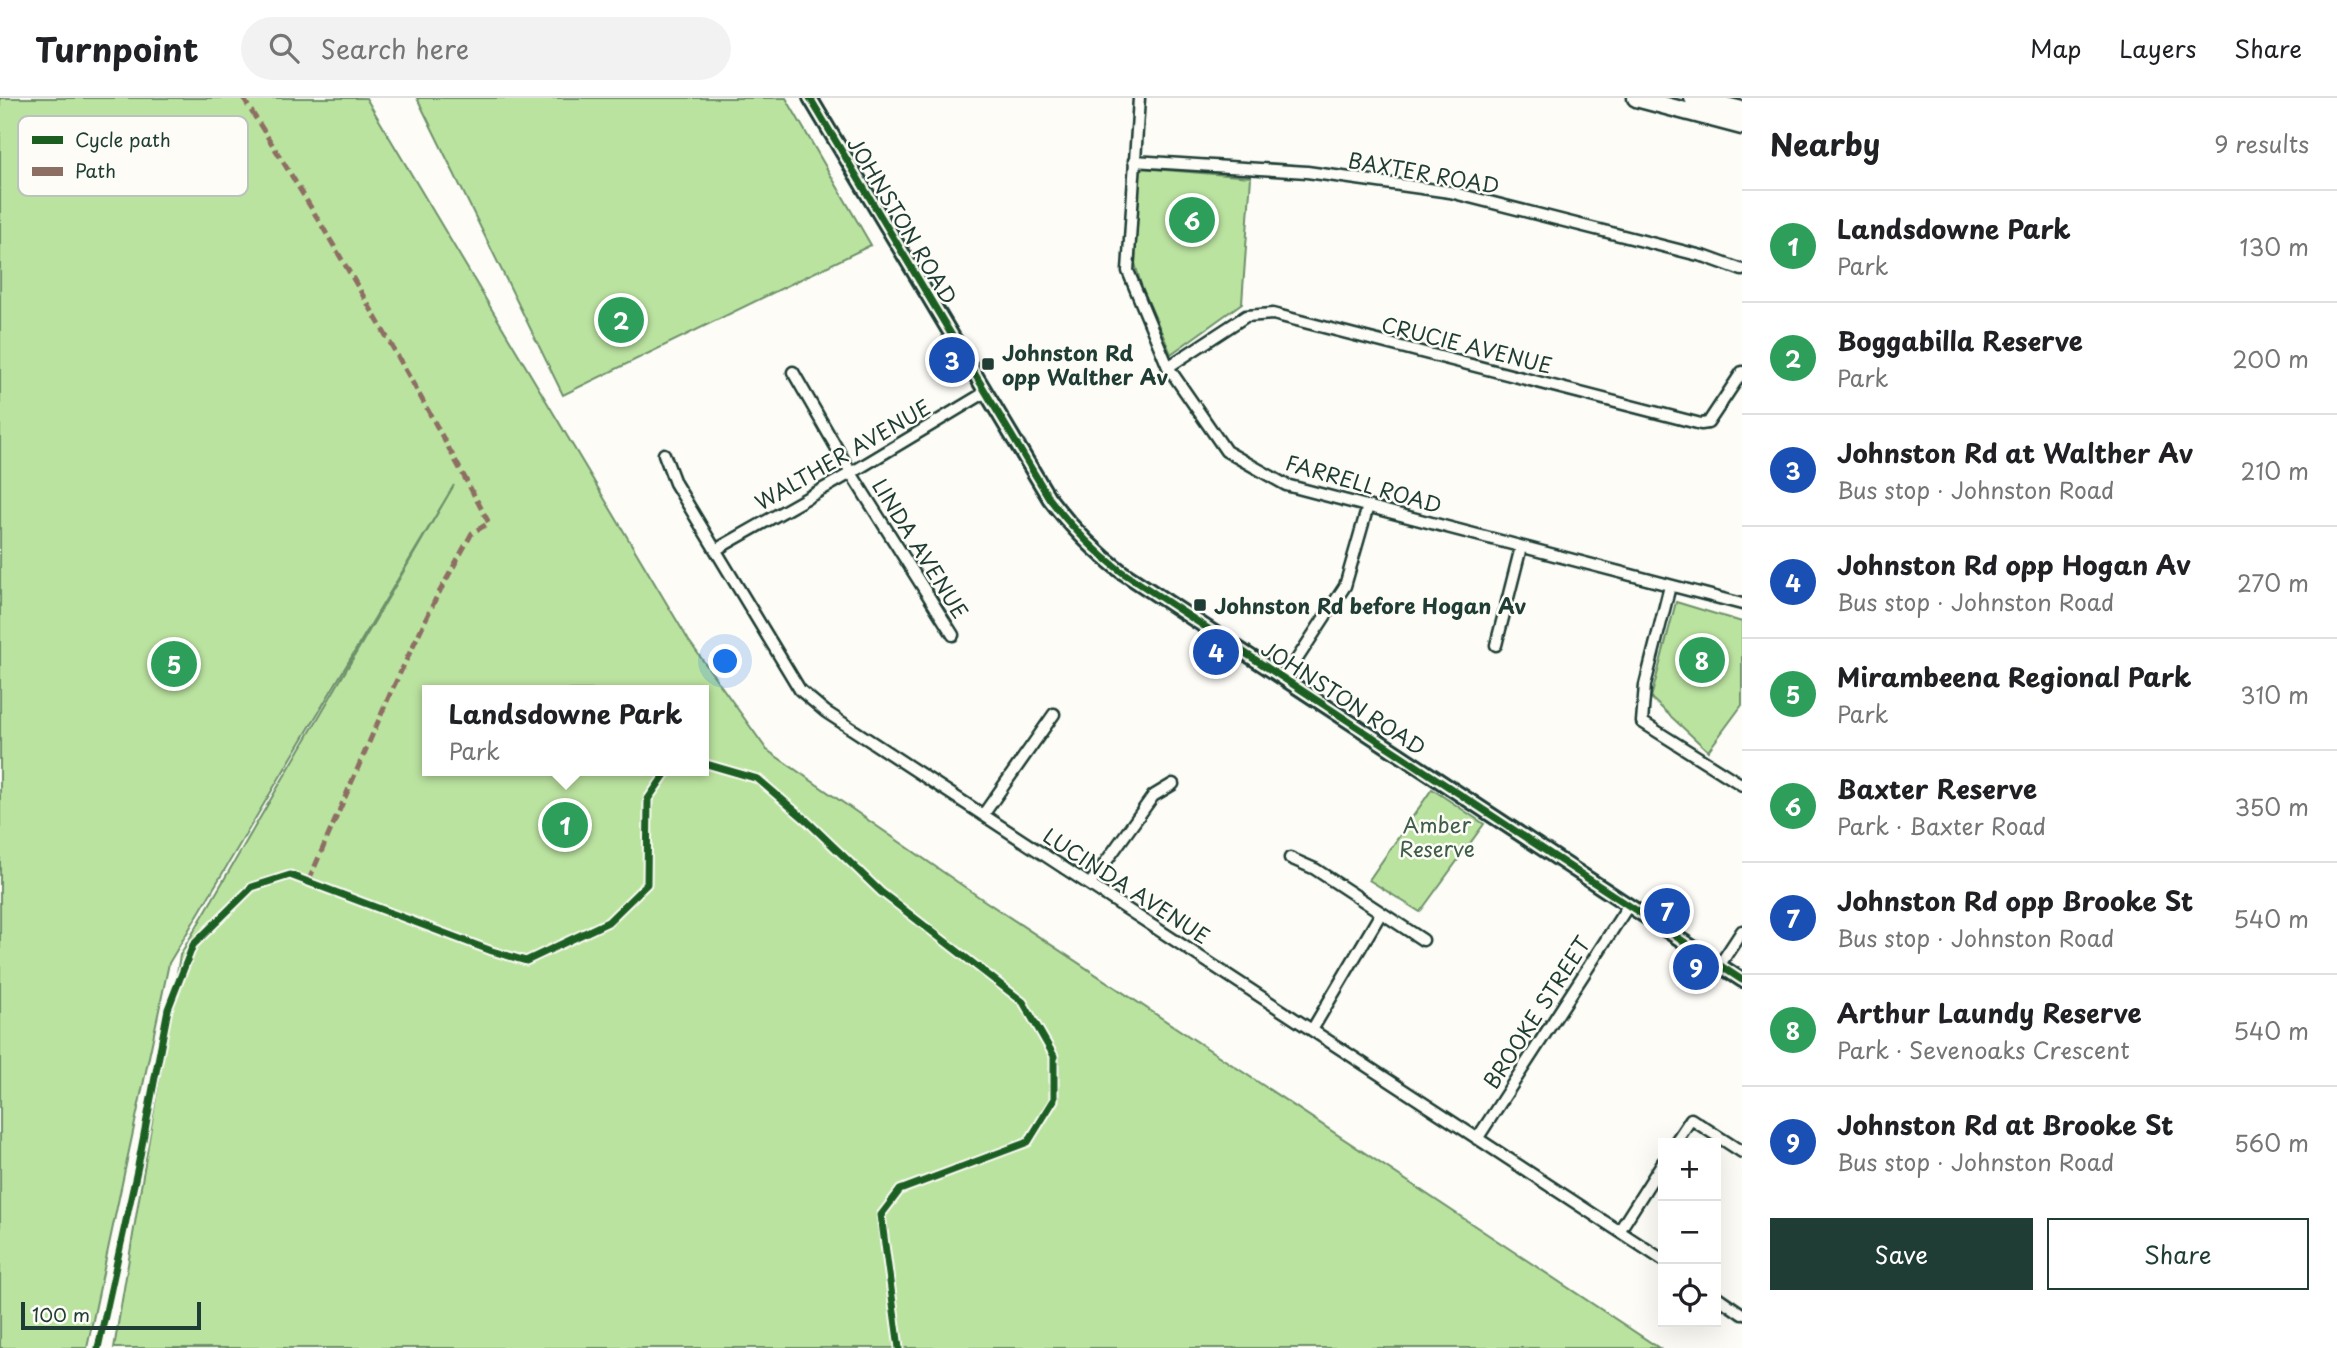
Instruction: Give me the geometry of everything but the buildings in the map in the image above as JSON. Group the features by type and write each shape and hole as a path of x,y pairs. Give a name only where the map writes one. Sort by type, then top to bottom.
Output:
{"highway":[{"path":"1636,98 1742,126"},
{"path":"1693,98 1742,110"}],"street":[{"name":"JOHNSTON ROAD","path":"810,98 1049,498 1093,550 1122,572 1742,980"},
{"name":"FARRELL ROAD","path":"1139,98 1128,271 1168,368 1226,452 1286,485 1742,604"},
{"name":"BAXTER ROAD","path":"1134,161 1307,172 1450,192 1706,257 1742,270"},
{"name":"CRUCIE AVENUE","path":"1168,368 1246,316 1273,314 1701,424 1708,423 1742,372"},
{"name":"LINDA AVENUE","path":"793,372 851,473 953,635"},
{"name":"WALTHER AVENUE","path":"717,549 986,392"},
{"name":"LUCINDA AVENUE","path":"663,454 675,483 800,690 826,712 1658,1257"},
{"path":"1283,678 1345,586 1368,506"},
{"path":"1496,645 1521,547"},
{"path":"1671,586 1645,685 1642,722 1742,785"},
{"path":"983,815 1054,714"},
{"path":"1090,884 1153,796 1173,784"},
{"path":"1290,858 1315,869 1423,940"},
{"name":"BROOKE STREET","path":"1476,1139 1628,906"},
{"path":"1312,1030 1381,913"},
{"path":"1720,966 1742,931"},
{"path":"1678,1138 1691,1119 1720,1138"},
{"path":"1721,1138 1742,1152"},
{"path":"1620,1230 1658,1170"},
{"path":"1721,1299 1742,1314"}],"green space":[{"path":"0,98 366,98 689,641 767,750 982,899 1659,1348 114,1348 180,955 454,485 169,963 87,1348 0,1348"},
{"path":"417,98 786,98 871,245 563,395"},
{"path":"1140,168 1251,177 1242,303 1171,354 1141,285 1135,263"},
{"path":"1676,602 1742,622 1742,705 1708,751 1651,698"},
{"name":"Amber Reserve","path":"1432,789 1484,824 1420,912 1369,880"}],"marked path":[{"path":"243,98 370,308 489,523 472,533 435,600 391,692 308,882"}],"cycle path":[{"path":"810,98 1049,498 1092,547 1122,572 1742,980"},
{"path":"709,765 758,779 807,821 881,892 1023,1002 1054,1056 1054,1100 1028,1142 900,1190 881,1215 899,1348"},
{"path":"98,1348 138,1166 168,1009 193,945 252,887 290,875 492,951 526,961 608,922 647,884 648,799 664,776"}],"place":[{"name":"Baxter Reserve","path":"1192,220"},
{"name":"Boggabilla Reserve","path":"621,320"},
{"name":"Johnston Rd at Walther Av","path":"952,360"},
{"name":"Johnston Rd opp Walther Av","path":"988,364"},
{"name":"Johnston Rd before Hogan Av","path":"1200,605"},
{"name":"Johnston Rd opp Hogan Av","path":"1216,652"},
{"name":"Arthur Laundy Reserve","path":"1702,660"},
{"name":"Mirambeena Regional Park","path":"174,664"},
{"name":"Landsdowne Park","path":"565,825"},
{"name":"Johnston Rd opp Brooke St","path":"1667,911"},
{"name":"Johnston Rd at Brooke St","path":"1696,967"}]}
